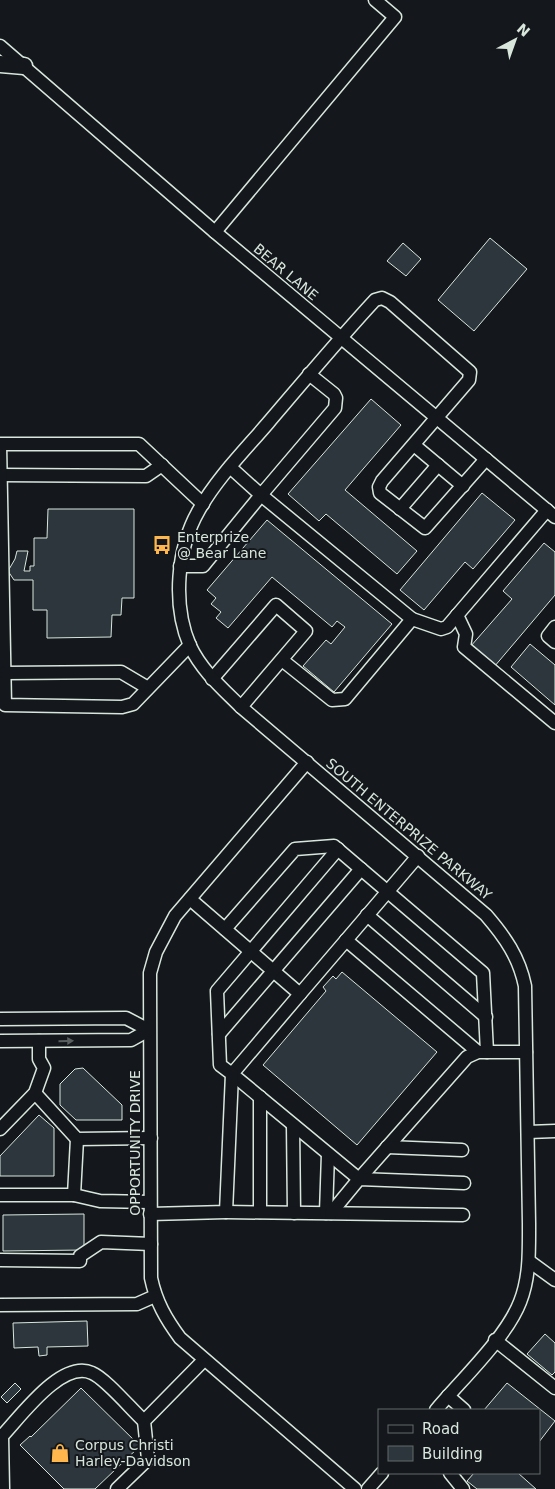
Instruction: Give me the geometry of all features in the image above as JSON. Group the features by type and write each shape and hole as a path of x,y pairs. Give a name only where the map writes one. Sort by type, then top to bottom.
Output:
{"main road":[{"path":"0,64 24,66"}],"street":[{"path":"215,232 395,17 375,0"},
{"name":"BEAR LANE","path":"0,46 215,232 551,513"},
{"name":"SOUTH ENTERPRIZE PARKWAY","path":"437,419 469,380 470,372 390,302 382,298 375,300 230,467 203,504 190,526 180,566 181,608 190,645 212,679 241,707 486,915 512,948 521,968 525,986 529,1261 520,1303 495,1340 437,1409"},
{"path":"180,566 202,566 336,408 334,394 309,374"},
{"path":"437,419 379,487 380,492 400,509 425,528 486,459"},
{"path":"190,645 133,704 122,707 5,706 0,444 139,444 203,504"},
{"path":"414,445 463,486"},
{"path":"1,475 146,476 162,465"},
{"path":"400,509 438,465"},
{"path":"230,467 412,619 441,628 447,627 551,513"},
{"path":"212,679 276,605 306,631 241,707"},
{"path":"457,615 466,634 464,647 555,723"},
{"path":"282,660 332,700 345,699 412,619"},
{"path":"555,627 548,636 555,642"},
{"path":"5,673 121,672 148,688"},
{"name":"OPPORTUNITY DRIVE","path":"306,762 170,924 156,952 150,973 149,1030 151,1278 155,1296 164,1317 180,1338 203,1361 355,1489"},
{"path":"225,929 295,849 334,846 483,973 486,1017 483,1052"},
{"path":"338,849 217,991 220,1065 359,1179 464,1183"},
{"path":"226,1212 232,1074 418,856"},
{"path":"219,1034 361,869"},
{"path":"190,899 300,994"},
{"path":"367,915 486,1017"},
{"path":"346,940 483,1052"},
{"path":"0,1019 126,1018 149,1030"},
{"path":"0,1041 130,1040 149,1030"},
{"path":"0,1129 35,1092 44,1068 39,1059 39,1041"},
{"path":"329,1213 467,1057 483,1052 526,1052"},
{"path":"35,1092 77,1139 74,1195"},
{"path":"260,1098 260,1212"},
{"path":"293,1125 294,1212"},
{"path":"528,1132 555,1131"},
{"path":"77,1139 151,1138"},
{"path":"387,1148 462,1150"},
{"path":"328,1154 329,1213"},
{"path":"0,1195 74,1195 100,1201 150,1208 226,1212 463,1215"},
{"path":"0,1260 80,1261 80,1256 101,1242 151,1244"},
{"path":"529,1261 555,1280"},
{"path":"0,1305 137,1304 155,1296"},
{"path":"495,1340 555,1388"},
{"path":"144,1421 203,1361"},
{"path":"3,1489 2,1436 59,1377 80,1369 94,1373 144,1421 148,1458 117,1489"},
{"path":"448,1396 463,1409"},
{"path":"368,1489 381,1474"},
{"path":"451,1474 463,1489"}],"building":[{"path":"490,238 527,269 474,331 438,300"},
{"path":"403,243 421,259 406,276 387,261"},
{"path":"371,399 401,425 345,490 417,551 397,574 326,514 319,521 288,494"},
{"path":"482,493 515,520 473,569 465,562 424,610 400,590"},
{"path":"48,509 134,509 134,598 122,598 121,615 112,615 111,637 47,638 47,610 33,610 33,580 14,580 8,571 17,551 28,551 24,571 30,571 30,566 34,566 34,538 47,538"},
{"path":"267,520 392,624 334,692 303,666 326,640 331,644 345,627 337,621 332,627 272,577 228,628 216,618 221,612 211,604 216,598 207,590"},
{"path":"544,543 555,552 555,595 494,667 470,647 512,599 503,591"},
{"path":"530,644 555,665 555,705 511,667"},
{"path":"342,972 437,1052 357,1145 263,1065 326,991 323,987 333,976 336,979"},
{"path":"83,1068 122,1105 122,1120 76,1120 60,1105 60,1084 75,1069"},
{"path":"39,1115 54,1128 54,1176 0,1176 0,1156"},
{"path":"84,1214 84,1250 3,1251 3,1215"},
{"path":"87,1321 88,1346 47,1347 47,1355 39,1356 38,1347 14,1348 13,1323"},
{"path":"545,1334 555,1343 555,1372 552,1375 527,1354"},
{"path":"15,1383 21,1389 7,1403 1,1397"},
{"path":"507,1383 540,1409 485,1409"},
{"path":"81,1388 140,1446 95,1489 64,1489 20,1445 31,1437"},
{"path":"540,1409 555,1421 540,1441"},
{"path":"473,1474 519,1474 536,1489 477,1489 467,1481"}],"place":[{"name":"Enterprize @ Bear Lane","path":"162,545"},
{"name":"Corpus Christi Harley-Davidson","path":"60,1453"}]}
